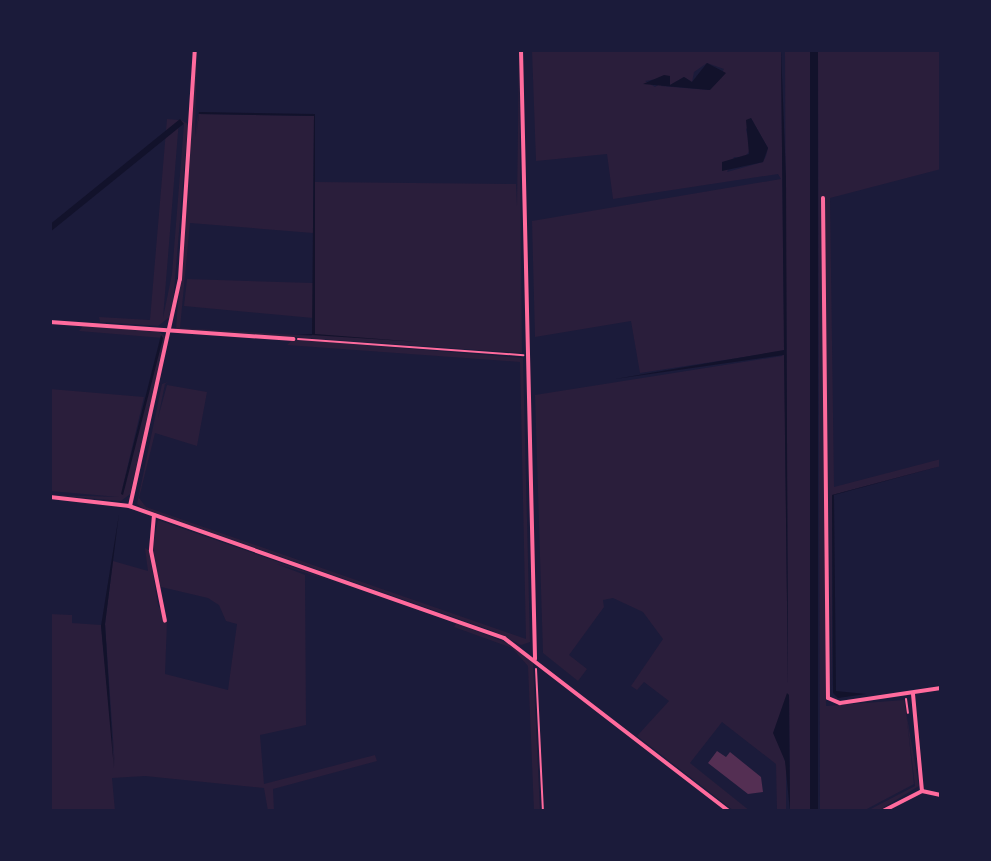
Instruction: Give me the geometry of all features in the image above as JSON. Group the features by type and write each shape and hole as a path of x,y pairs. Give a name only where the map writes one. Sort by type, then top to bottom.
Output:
{"street":[{"path":"129,506 180,279 195,50"},
{"path":"521,50 535,659"},
{"path":"823,198 828,698 840,703 941,688"},
{"path":"50,322 293,339"},
{"path":"50,497 129,506 504,638 729,811"},
{"path":"154,515 151,551 165,621"},
{"path":"913,694 922,791"},
{"path":"883,811 922,791 941,795"}],"path":[{"path":"293,339 526,355"},
{"path":"535,659 543,811"}],"shaded area":[{"path":"197,50 195,137 198,114 314,116 313,233 190,223 180,328 312,336 315,182 516,184 517,207 519,50 522,353 176,329"},
{"path":"532,50 781,50 788,686 785,50 810,50 812,811 790,811 789,694 776,728 786,765 786,811 777,811 776,764 722,722 690,763 750,811 734,811 637,736 669,701 644,682 637,690 631,686 663,639 643,612 613,598 603,600 604,607 569,655 587,669 578,681 543,653 535,395 782,356 783,351 640,373 631,321 535,337 532,221 781,179 778,174 613,199 607,154 536,161","holes":["707,63 724,69 709,90 661,86 663,82 655,87 645,81 669,77 670,85 684,77 692,82 694,72","751,118 768,148 766,156 763,162 727,172 734,157 744,158 751,149 746,130"]},
{"path":"781,50 786,178 788,686 784,355 615,379 784,350"},
{"path":"810,50 818,50 818,811 810,811"},
{"path":"818,50 941,50 941,169 830,198 834,487 941,459 941,466 832,495 832,695 822,199 826,706 904,700 914,784 863,811 820,811"},
{"path":"707,63 726,73 710,90 643,84 664,75 670,76 670,85 684,77 692,82"},
{"path":"199,112 315,114 315,334 419,342 296,334 312,334 314,116 199,114 196,137"},
{"path":"751,118 768,148 763,162 722,171 722,162 749,154 746,120"},
{"path":"167,119 179,120 163,318 172,274 184,124 179,119 188,124 172,315 158,326 100,322 99,317 150,320"},
{"path":"180,119 184,124 50,232 50,224"},
{"path":"187,279 313,283 313,318 184,306"},
{"path":"83,326 159,332 166,337 130,494 121,501 50,495 119,497 50,491 50,389 144,397 121,494 163,338 79,331"},
{"path":"161,335 163,338 123,495 121,494"},
{"path":"293,339 523,358 530,642 521,645 493,631 137,504 162,384 168,382 165,384 158,418 167,385 207,392 197,446 155,433 139,498 146,507 526,639 520,362 287,345"},
{"path":"941,466 834,495 836,691 866,694 838,698 833,693 832,495"},
{"path":"119,514 105,624 114,769 101,626"},
{"path":"158,520 339,583 277,564 305,575 306,725 260,735 264,784 375,755 377,761 273,789 274,811 268,811 264,788 145,776 112,778 115,811 50,811 50,614 72,615 72,623 101,625 115,767 105,624 113,561 148,571 145,548 149,550 158,605 167,622 165,674 228,690 237,624 226,621 219,605 208,598 157,586 152,549"},
{"path":"456,623 505,642 533,662 540,811 534,811 528,666 512,648 454,627"},
{"path":"787,693 790,811 785,761 773,733"},
{"path":"906,714 919,786 878,811 867,811 915,786"}],"building":[{"path":"717,751 726,757 730,752 761,777 763,792 748,794 708,763"}]}
